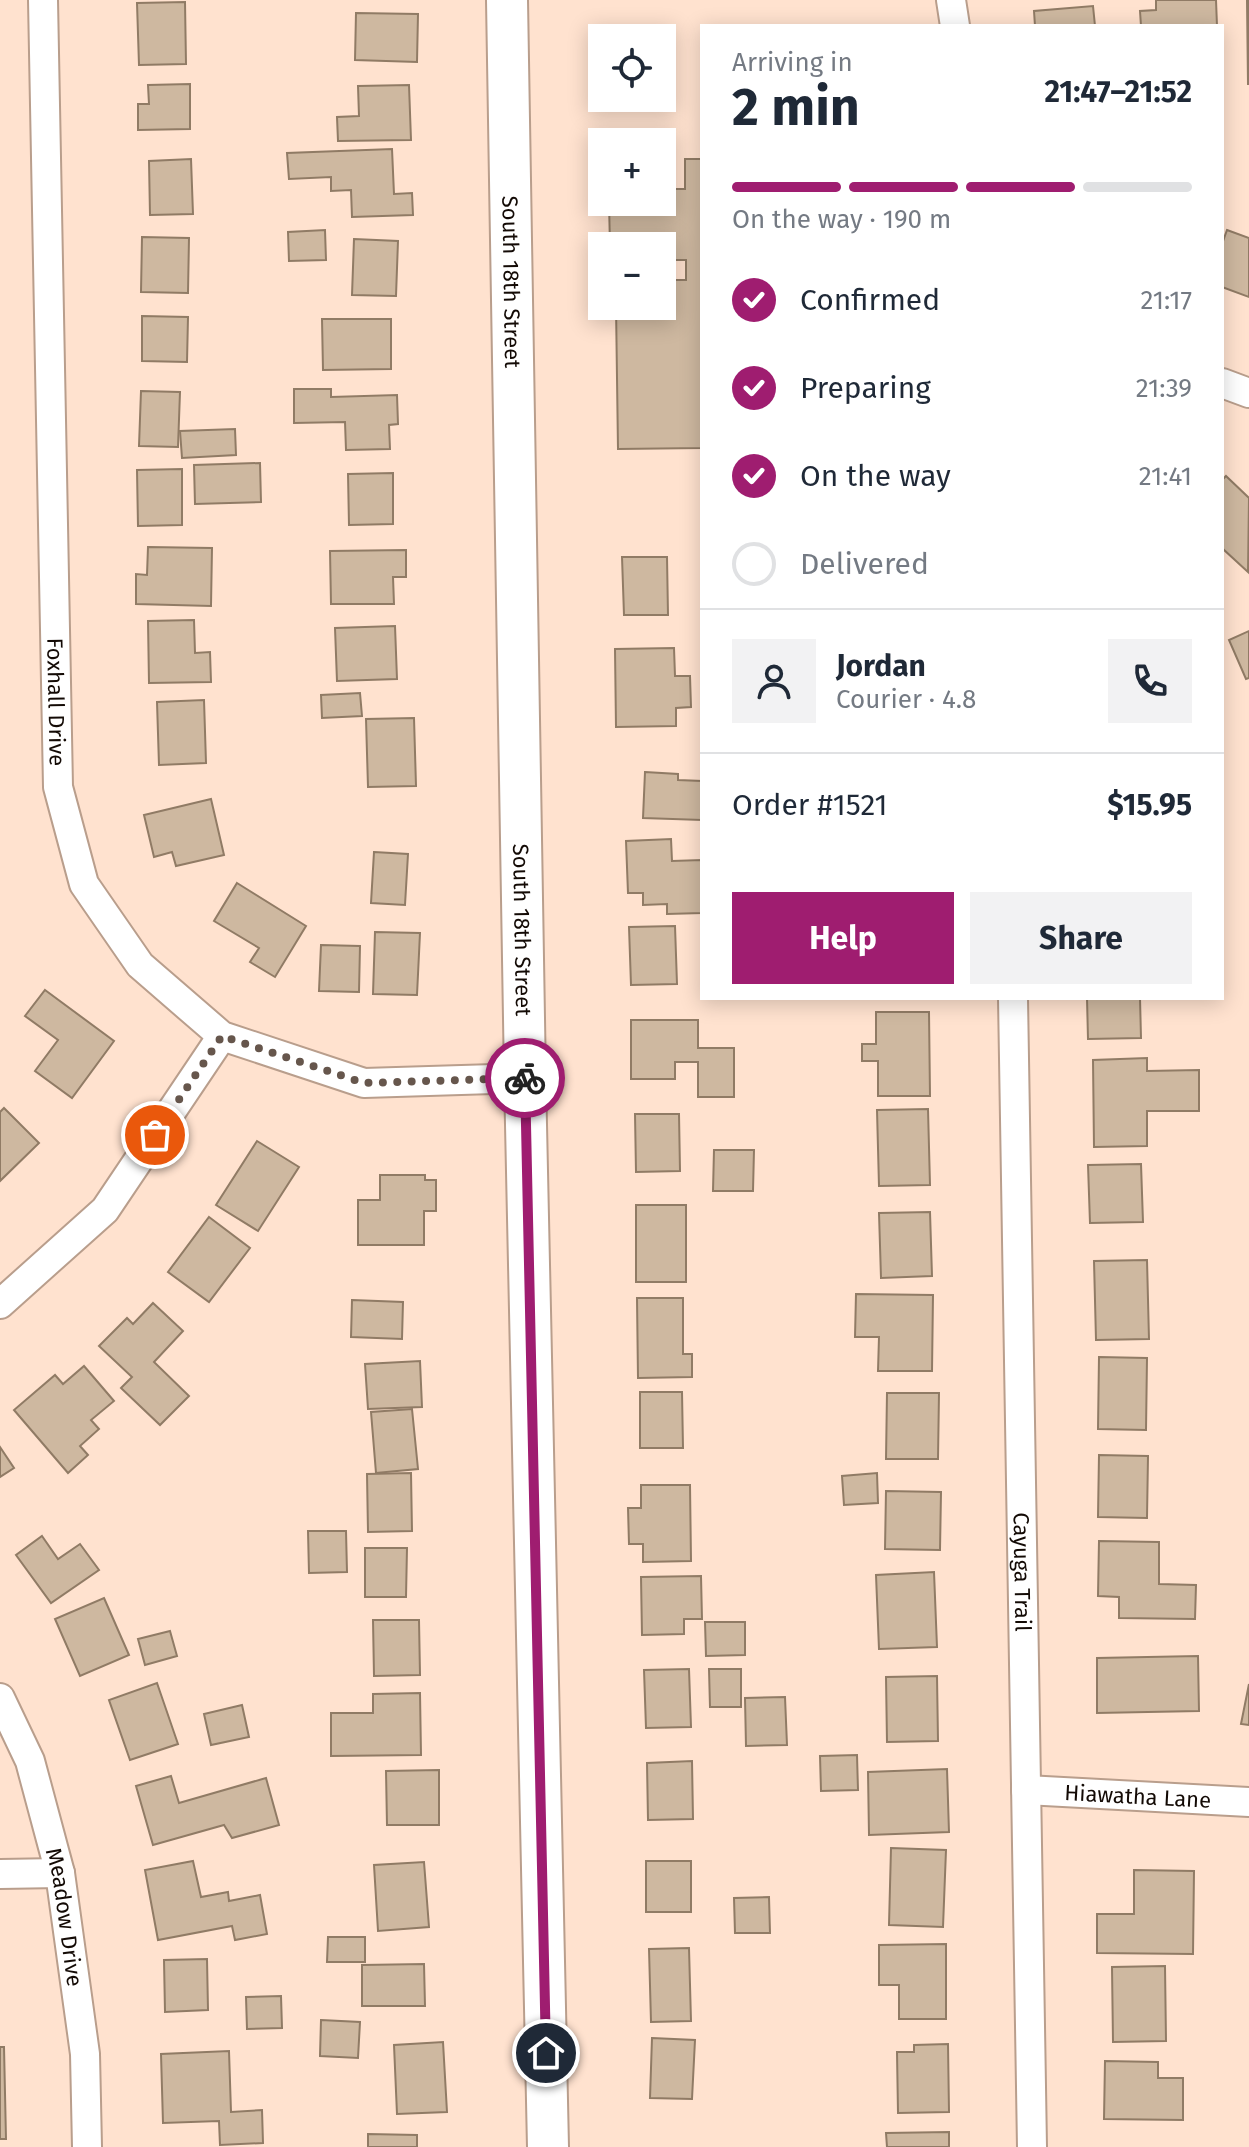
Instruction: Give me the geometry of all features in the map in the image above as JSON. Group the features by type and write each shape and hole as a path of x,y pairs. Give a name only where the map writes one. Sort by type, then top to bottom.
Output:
{"main road":[{"name":"South 18th Street","path":"507,0 525,1078 548,2147"}],"street":[{"name":"Foxhall Drive","path":"43,0 58,787 84,884 140,965 222,1036 364,1083 525,1078"},
{"path":"951,0 955,24"},
{"path":"1224,384 1249,393"},
{"name":"Cayuga Trail","path":"1013,1000 1032,2147"},
{"path":"0,1304 105,1210 222,1036"},
{"name":"Meadow Drive","path":"0,1698 30,1761 60,1873 85,2054 87,2147"},
{"name":"Hiawatha Lane","path":"1026,1790 1249,1802"},
{"path":"0,1874 60,1873"}],"building":[{"path":"1156,0 1216,0 1217,24 1141,24 1140,11 1156,10"},
{"path":"1249,0 1249,84 1248,84"},
{"path":"185,2 186,64 139,65 137,3"},
{"path":"1093,6 1095,24 1035,24 1034,11"},
{"path":"356,13 418,14 417,62 355,60"},
{"path":"190,84 190,129 138,130 138,104 149,104 148,85"},
{"path":"409,85 411,140 338,141 337,117 359,116 358,86"},
{"path":"392,149 394,194 412,193 413,215 352,217 351,190 331,191 331,177 289,179 287,153"},
{"path":"191,159 193,214 150,215 149,161"},
{"path":"685,159 700,159 700,448 618,449 616,320 676,320 676,280 686,280 686,260 676,260 676,232 610,232 609,216 676,216 676,189 685,189"},
{"path":"325,230 326,260 289,261 288,232"},
{"path":"1227,230 1249,238 1249,297 1224,288 1224,238"},
{"path":"142,237 189,238 188,293 141,292"},
{"path":"354,239 398,241 396,296 352,295"},
{"path":"142,316 188,317 187,362 142,361"},
{"path":"322,319 391,319 391,369 323,370"},
{"path":"294,389 331,389 331,397 397,395 398,424 389,425 390,449 346,450 345,422 294,423"},
{"path":"141,391 180,392 178,447 139,446"},
{"path":"235,429 236,455 182,458 180,431"},
{"path":"260,463 261,502 195,504 194,465"},
{"path":"182,469 182,525 138,526 137,470"},
{"path":"393,473 393,524 349,525 348,474"},
{"path":"1226,476 1249,498 1248,572 1224,550"},
{"path":"148,547 212,548 211,606 136,604 136,574 147,575"},
{"path":"406,550 406,577 393,577 394,604 331,604 330,551"},
{"path":"622,557 667,557 668,615 624,615"},
{"path":"194,620 195,653 210,652 211,682 149,683 148,621"},
{"path":"395,626 397,679 337,681 335,628"},
{"path":"1249,631 1249,678 1246,679 1229,640"},
{"path":"674,648 675,676 690,676 691,707 676,708 676,726 616,727 615,649"},
{"path":"360,693 362,716 322,718 321,695"},
{"path":"204,700 206,763 159,765 157,702"},
{"path":"414,718 416,786 368,787 366,719"},
{"path":"645,772 678,774 678,780 700,781 700,820 643,818"},
{"path":"211,799 224,855 176,866 172,852 154,857 144,815"},
{"path":"671,839 672,861 700,860 700,913 667,914 667,904 643,905 643,893 628,893 626,841"},
{"path":"374,852 408,854 405,905 371,903"},
{"path":"237,883 306,926 275,977 250,962 259,948 214,921"},
{"path":"675,926 677,984 631,985 629,927"},
{"path":"375,932 420,933 417,995 373,994"},
{"path":"321,945 360,946 359,992 319,991"},
{"path":"45,990 114,1041 72,1098 35,1071 58,1040 25,1016"},
{"path":"1087,1000 1140,1000 1141,1038 1088,1039"},
{"path":"876,1012 929,1012 930,1096 878,1096 878,1061 862,1061 862,1044 876,1044"},
{"path":"631,1020 698,1020 698,1048 734,1048 734,1097 698,1097 698,1062 675,1062 675,1079 631,1079"},
{"path":"1147,1058 1147,1071 1199,1070 1199,1111 1147,1111 1147,1146 1094,1147 1093,1060"},
{"path":"4,1108 39,1143 0,1181 0,1112"},
{"path":"928,1109 930,1185 879,1186 877,1110"},
{"path":"635,1114 679,1114 680,1171 636,1172"},
{"path":"257,1141 299,1167 258,1231 216,1205"},
{"path":"714,1150 754,1150 753,1191 713,1191"},
{"path":"1141,1164 1143,1222 1090,1223 1088,1165"},
{"path":"380,1175 425,1175 425,1180 436,1180 436,1211 424,1211 424,1245 358,1245 358,1200 380,1200"},
{"path":"636,1205 686,1205 686,1282 636,1282"},
{"path":"930,1212 932,1276 881,1278 879,1213"},
{"path":"209,1217 250,1248 209,1302 168,1272"},
{"path":"1147,1260 1149,1339 1096,1340 1094,1261"},
{"path":"856,1294 933,1295 932,1371 878,1371 879,1337 855,1337"},
{"path":"637,1298 683,1298 683,1354 692,1354 692,1377 638,1378"},
{"path":"352,1300 403,1302 402,1339 351,1337"},
{"path":"153,1303 183,1331 154,1362 189,1396 160,1425 121,1388 132,1377 99,1346 127,1318 133,1324"},
{"path":"1099,1357 1147,1358 1146,1430 1098,1429"},
{"path":"420,1361 422,1407 368,1409 365,1364"},
{"path":"84,1366 114,1401 91,1420 99,1429 80,1446 88,1455 68,1473 14,1410 55,1375 63,1384"},
{"path":"640,1392 682,1392 683,1448 640,1448"},
{"path":"887,1393 939,1393 938,1459 886,1459"},
{"path":"412,1409 418,1469 376,1473 371,1412"},
{"path":"0,1447 14,1468 0,1477"},
{"path":"1099,1455 1148,1456 1147,1518 1098,1517"},
{"path":"411,1473 412,1531 368,1532 367,1474"},
{"path":"877,1473 878,1503 844,1505 842,1476"},
{"path":"641,1485 690,1485 691,1561 643,1562 643,1544 629,1544 628,1508 641,1508"},
{"path":"886,1491 941,1492 940,1550 885,1549"},
{"path":"308,1531 346,1531 347,1572 309,1573"},
{"path":"42,1536 58,1559 80,1544 99,1570 51,1603 16,1555"},
{"path":"1099,1541 1159,1542 1159,1584 1196,1585 1195,1619 1119,1618 1119,1597 1098,1596"},
{"path":"365,1548 407,1548 406,1597 365,1597"},
{"path":"934,1572 937,1647 879,1649 876,1575"},
{"path":"701,1576 702,1619 684,1619 684,1634 642,1635 641,1577"},
{"path":"104,1598 129,1655 80,1676 55,1619"},
{"path":"373,1620 419,1620 420,1675 374,1676"},
{"path":"705,1622 745,1622 745,1655 706,1656"},
{"path":"170,1631 177,1656 145,1665 138,1639"},
{"path":"1198,1656 1199,1711 1097,1713 1097,1658"},
{"path":"689,1669 691,1727 646,1728 644,1670"},
{"path":"709,1669 741,1669 741,1707 710,1707"},
{"path":"937,1676 938,1741 887,1742 886,1677"},
{"path":"157,1683 178,1744 130,1760 109,1700"},
{"path":"1249,1684 1249,1725 1241,1724"},
{"path":"420,1693 421,1755 331,1756 331,1713 373,1713 373,1694"},
{"path":"785,1697 787,1745 746,1746 745,1698"},
{"path":"242,1705 249,1737 211,1745 204,1714"},
{"path":"857,1755 858,1790 821,1791 820,1756"},
{"path":"692,1761 693,1819 648,1820 647,1763"},
{"path":"947,1769 949,1832 869,1835 868,1772"},
{"path":"439,1770 439,1825 387,1825 386,1771"},
{"path":"171,1776 179,1803 266,1778 279,1825 232,1838 224,1825 153,1845 136,1786"},
{"path":"891,1848 946,1850 943,1927 889,1925"},
{"path":"193,1861 201,1897 228,1892 229,1901 260,1895 267,1934 235,1940 232,1926 158,1940 145,1870"},
{"path":"646,1861 691,1861 691,1912 646,1912"},
{"path":"424,1862 429,1927 378,1931 374,1865"},
{"path":"1134,1870 1194,1871 1193,1954 1097,1953 1097,1914 1134,1914"},
{"path":"769,1897 770,1933 735,1933 734,1898"},
{"path":"328,1937 365,1937 365,1962 327,1962"},
{"path":"946,1944 946,2019 899,2019 899,1985 879,1985 879,1945"},
{"path":"689,1948 691,2021 651,2022 649,1949"},
{"path":"207,1959 208,2010 165,2012 164,1960"},
{"path":"424,1964 425,2006 362,2006 362,1965"},
{"path":"1165,1966 1166,2041 1113,2042 1112,1967"},
{"path":"281,1996 282,2028 247,2029 246,1997"},
{"path":"321,2020 360,2022 358,2058 320,2056"},
{"path":"652,2038 695,2040 692,2099 650,2098"},
{"path":"443,2042 447,2112 397,2114 394,2045"},
{"path":"948,2044 949,2112 898,2113 897,2052 914,2052 914,2045"},
{"path":"0,2047 4,2047 6,2139 0,2139"},
{"path":"229,2051 231,2112 262,2110 263,2143 220,2145 219,2121 163,2123 161,2054"},
{"path":"1105,2061 1158,2062 1158,2078 1183,2078 1183,2120 1104,2119"},
{"path":"949,2132 949,2147 887,2147 886,2133"},
{"path":"368,2134 417,2135 417,2147 368,2147"}],"way so far":[{"path":"155,1135 222,1036 364,1083 525,1078"}],"route":[{"path":"525,1078 546,2053"}]}
